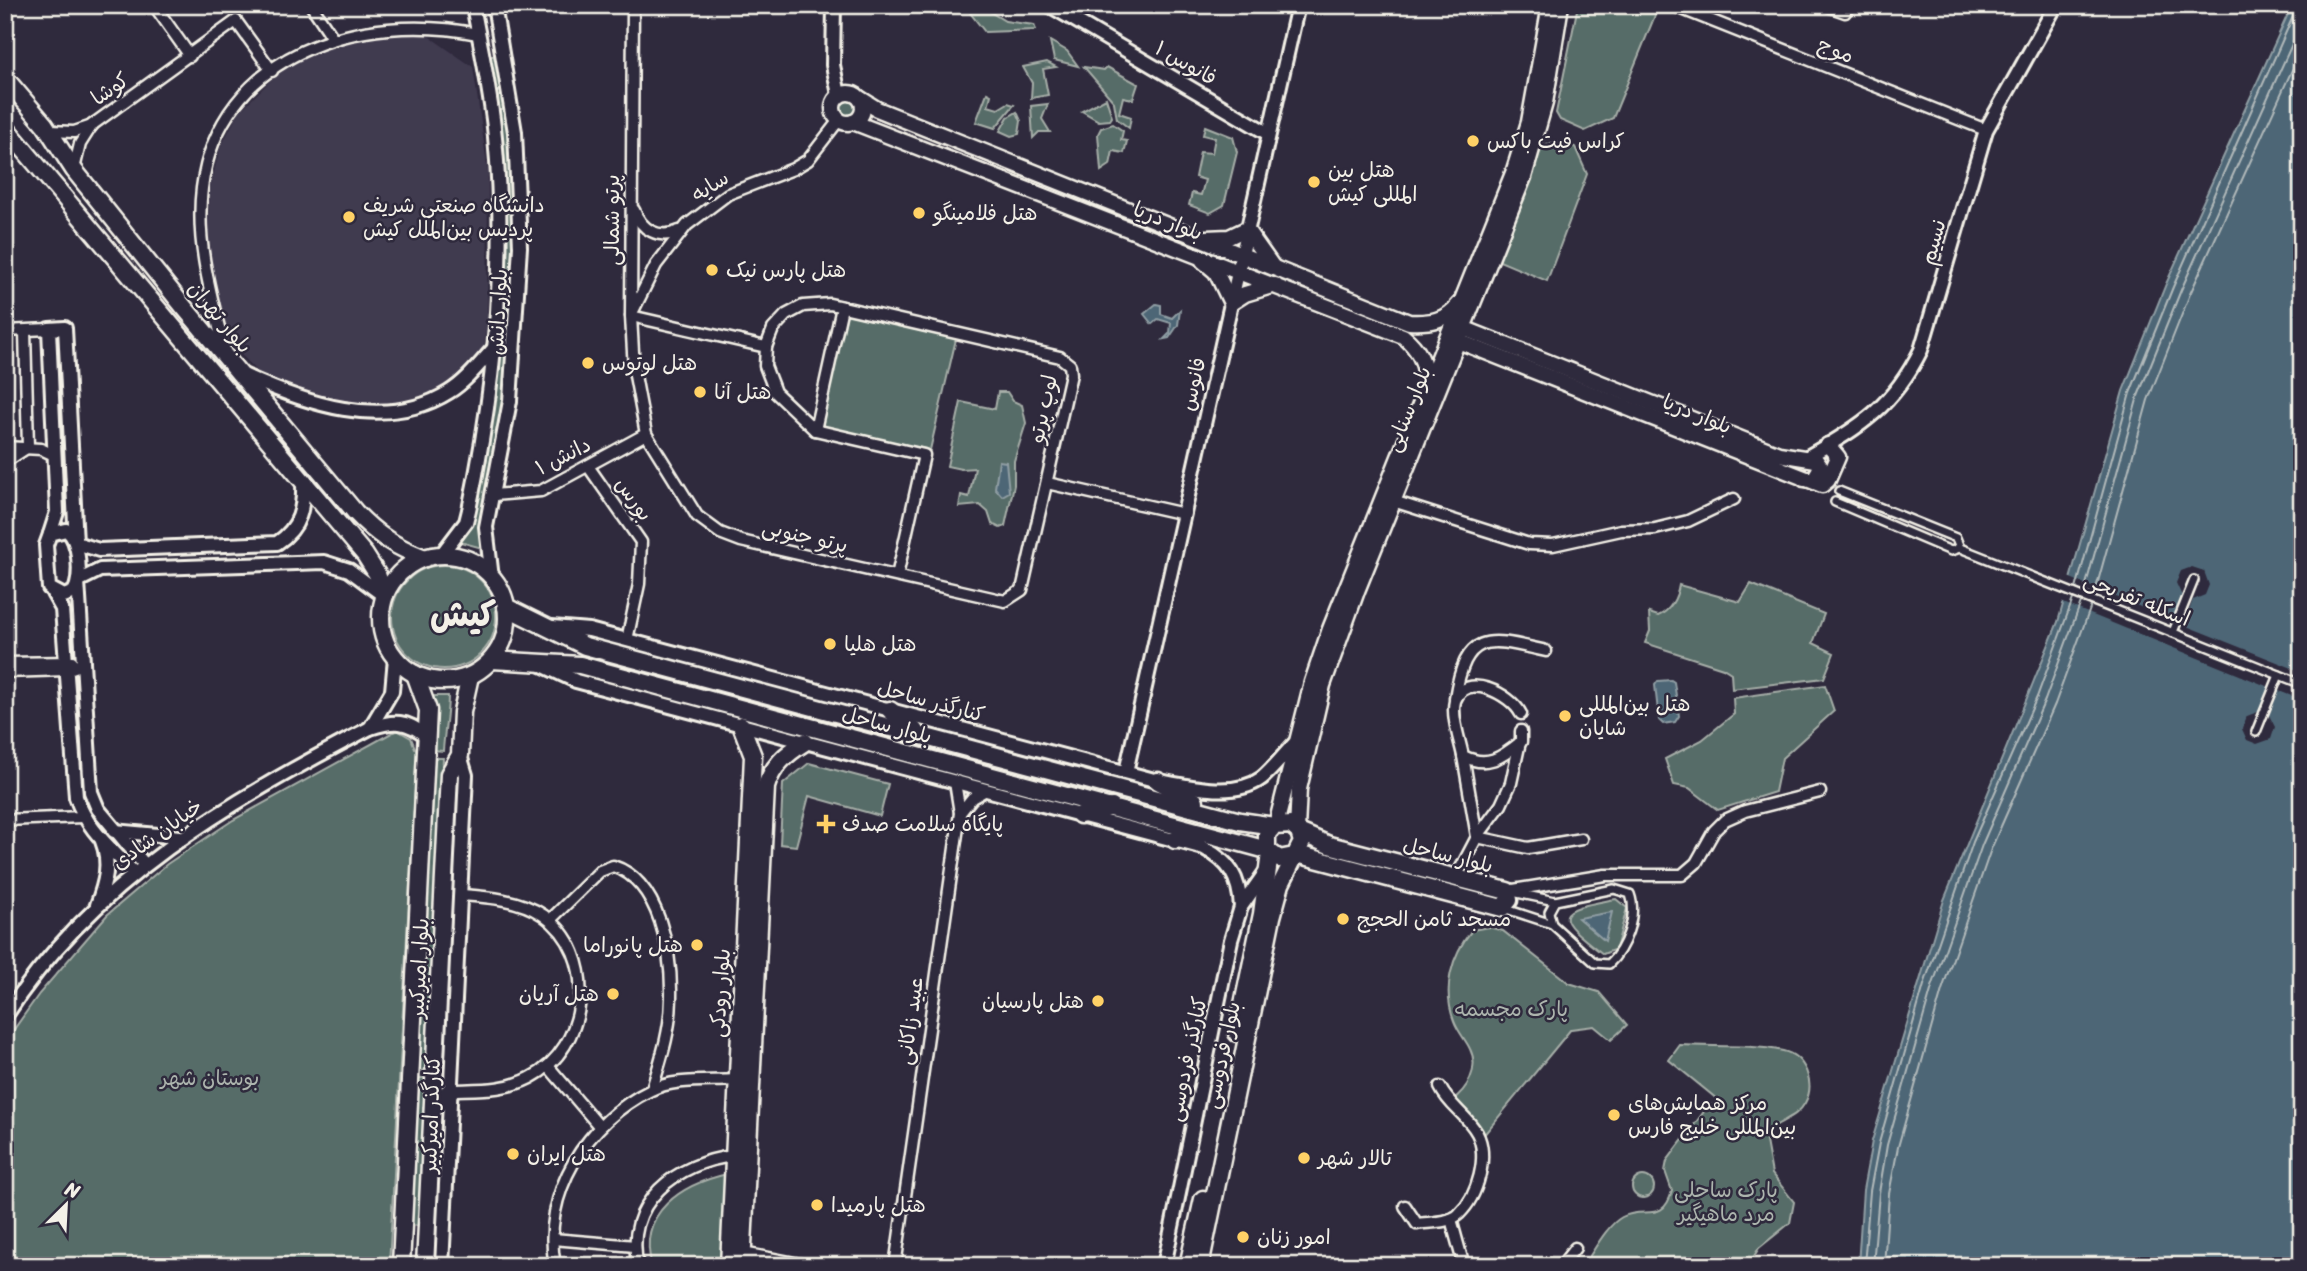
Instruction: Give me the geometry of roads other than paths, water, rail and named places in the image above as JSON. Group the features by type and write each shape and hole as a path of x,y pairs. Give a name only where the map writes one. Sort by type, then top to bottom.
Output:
{"main road":[{"name":"بلوار سنایی","path":"1275,825 1330,629 1513,173 1529,122 1550,5"},
{"name":"بلوار سنایی","path":"1298,831 1299,789 1323,685 1393,501 1524,177 1545,103 1561,5"},
{"name":"بلوار تهران","path":"5,78 48,131 74,170 239,373 376,534 396,547 433,556"},
{"path":"853,93 861,99 863,113 846,121 833,107 839,95 853,93"},
{"name":"بلوار دریا","path":"861,99 877,109 1409,322 1426,323 1446,317 1464,297"},
{"name":"بلوار دریا","path":"846,121 1403,336 1412,343 1422,360 1426,380 1424,397"},
{"name":"بلوار تهران","path":"5,127 365,555 377,574 384,596"},
{"path":"1203,238 1229,237 1246,229 1274,268"},
{"path":"1196,255 1216,272 1231,303 1245,294 1275,285"},
{"name":"بلوار دریا","path":"1460,335 1674,420 1804,479"},
{"name":"بلوار دریا","path":"1674,420 1779,454 1809,456"},
{"path":"1804,479 1822,485 1828,480 1838,457 1836,451 1828,445"},
{"path":"1804,479 1814,479 1821,467 1809,456"},
{"path":"433,556 466,559 492,578 506,607 506,631 492,660 470,676 438,681 415,674 396,658 382,629 384,596 403,569 433,556"},
{"name":"بلوار ساحل","path":"506,607 585,646 1218,814 1275,825"},
{"name":"بلوار ساحل","path":"492,660 580,665 1115,807 1207,833 1269,857"},
{"name":"بلوار امیرکبیر","path":"401,1266 428,710 415,674"},
{"name":"بلوار امیرکبیر","path":"425,1266 449,774 460,755 462,712 470,676"},
{"path":"890,710 920,735"},
{"name":"بلوار رودکی","path":"729,1266 752,764 752,749 741,725"},
{"path":"752,764 758,761 767,762 772,771 805,742"},
{"name":"بلوار رودکی","path":"743,1259 765,797 772,771"},
{"path":"1158,781 1218,814"},
{"path":"1080,815 1115,807"},
{"path":"1285,823 1298,831 1302,842 1296,855 1279,859 1269,857 1267,834 1275,825 1285,823"},
{"name":"بلوار ساحل","path":"1298,831 1329,845 1507,891"},
{"path":"1175,840 1207,833"},
{"name":"بلوار ساحل","path":"1296,855 1502,908"},
{"name":"بلوار فردوسی","path":"1200,1266 1272,917 1280,884 1296,855"},
{"name":"بلوار فردوسی","path":"1188,1266 1262,914 1269,857"},
{"path":"1502,908 1509,900 1507,891"},
{"path":"433,1108 451,1090"}],"street":[{"path":"154,5 190,56"},
{"path":"311,5 333,37"},
{"name":"بلوار دانش","path":"433,556 466,522 484,436 495,346 500,260 498,172 495,134 473,5"},
{"name":"بلوار دانش","path":"492,578 486,527 494,495 514,363 520,247 515,132 494,5"},
{"name":"پرتو شمالی","path":"633,5 631,316 634,370 646,434"},
{"path":"834,5 833,65 839,95"},
{"name":"فانوس ۱","path":"1049,5 1267,133"},
{"name":"فانوس","path":"1126,772 1267,133 1298,5"},
{"name":"موج","path":"1672,5 1986,130"},
{"path":"1825,5 1845,12 1850,5"},
{"name":"نسیم","path":"1809,456 1890,401 1906,381 1921,350 1986,130 2056,5"},
{"name":"کوشا","path":"74,170 80,144 92,125 236,21 272,71"},
{"path":"227,358 203,248 202,189 214,140 243,96 298,53 333,37 378,29 428,28 478,34 498,31"},
{"name":"سایه","path":"631,316 656,265 683,230 728,194 793,169 808,160 846,121"},
{"path":"48,131 74,132 92,125"},
{"path":"632,205 641,225 654,233 669,235 683,230"},
{"name":"لوپ پرتو","path":"766,347 773,329 794,310 821,303 1068,361 1071,374 1023,590 1005,601"},
{"path":"815,430 842,307"},
{"path":"631,316 766,347 765,366 771,384 782,399 815,430 924,455 897,576"},
{"path":"5,331 65,328 91,792 98,809 114,831 121,849 139,869"},
{"path":"49,330 57,512 46,545 48,582 62,609 73,773 83,817 102,841 106,851 106,872 95,907"},
{"path":"25,331 28,447"},
{"name":"بلوار دانش","path":"239,373 307,401 337,409 393,410 419,405 449,392 495,346"},
{"name":"دانش ۱","path":"494,495 541,491 646,434"},
{"name":"پرتو جنوبی","path":"646,434 697,516 720,533 741,541 1005,601"},
{"path":"5,447 28,447 54,455"},
{"path":"5,462 28,447"},
{"name":"بورس","path":"588,466 641,542 639,584 627,640"},
{"path":"50,534 66,530 76,543 99,550 277,543 297,525 303,501 303,480"},
{"path":"1046,483 1184,514"},
{"path":"1835,502 1951,551 1960,548 1956,538 1839,491"},
{"path":"1393,501 1529,544 1553,545 1621,530 1655,529 1688,521 1734,499"},
{"name":"اسکله تفریحی","path":"1960,548 2302,684"},
{"path":"53,593 69,595 78,581 100,570 324,562 349,570 384,596"},
{"path":"2173,632 2194,580"},
{"name":"کنارگذر ساحل","path":"541,626 589,630 1158,781 1222,790 1251,784 1262,778 1297,741"},
{"path":"1477,837 1454,705 1465,660 1481,644 1496,640 1546,651"},
{"path":"370,728 391,691 396,658"},
{"path":"532,661 576,681 1205,848 1223,858 1233,870 1241,907"},
{"path":"5,663 66,665"},
{"path":"5,672 83,664"},
{"path":"2256,732 2279,675"},
{"path":"1454,705 1459,692 1466,687 1477,687 1501,693 1521,714"},
{"name":"خیابان شادی","path":"5,1017 50,958 95,907 181,837 282,775 370,728 390,722 405,722 426,736"},
{"path":"1455,879 1477,837 1501,805 1511,783 1521,736 1507,754 1485,763 1463,756"},
{"name":"کنارگذر امیرکبیر","path":"442,1266 466,775 460,755"},
{"name":"عبید زاکانی","path":"895,1266 960,813 956,782"},
{"path":"960,813 972,798 986,790"},
{"path":"1507,891 1605,875 1682,875 1696,863 1714,831 1725,820 1745,811 1819,792"},
{"path":"5,820 83,817"},
{"path":"114,831 181,837"},
{"path":"1477,837 1528,848 1581,839"},
{"path":"102,841 121,849"},
{"name":"کنارگذر فردوسی","path":"1164,1266 1231,940 1241,907 1269,857"},
{"path":"550,920 600,871 614,866 629,871 646,895 663,930 671,997 666,1041 652,1089"},
{"path":"1502,908 1552,924 1595,963 1609,964 1621,953 1634,905 1630,894 1614,888 1555,901 1507,891"},
{"path":"451,1090 505,1087 528,1079 548,1066 563,1050 574,1031 580,1009 581,987 569,946 550,920 527,906 510,901 460,895"},
{"path":"1552,924 1549,912 1555,901"},
{"path":"548,1066 599,1126"},
{"path":"555,1266 553,1238 557,1199 566,1179 599,1126 652,1089 736,1080"},
{"path":"1405,1206 1417,1223 1451,1219 1460,1214 1477,1185 1482,1152 1472,1124 1447,1102 1440,1087"},
{"path":"638,1266 635,1246 641,1215 661,1185 704,1162 734,1156"},
{"path":"1451,1219 1464,1266"},
{"path":"553,1238 635,1246"},
{"path":"1561,1266 1575,1248"},
{"path":"743,1259 811,1266"}],"water":[{"path":"2292,5 2302,5 2302,1266 1858,1266 1863,1190 1872,1141 1944,900 2058,622 2123,391 2166,284"},
{"path":"1156,304 1161,305 1161,314 1172,318 1180,310 1178,325 1169,338 1164,339 1170,333 1171,323 1158,319 1152,324 1144,314"},
{"path":"999,461 1006,462 1009,492 1002,496 995,488"},
{"path":"1658,681 1674,682 1679,716 1675,722 1663,724 1659,720 1655,685"},
{"path":"1612,912 1605,941 1578,918"}],"place":[{"name":"کراس فیت باکس","path":"1473,141"},
{"name":"هتل بین المللی کیش","path":"1314,182"},
{"name":"هتل فلامینگو","path":"919,213"},
{"name":"دانشگاه صنعتی شریف پردیس بین‌الملل کیش","path":"349,217"},
{"name":"هتل پارس نیک","path":"712,270"},
{"name":"هتل لوتوس","path":"588,363"},
{"name":"هتل آنا","path":"700,392"},
{"name":"هتل هلیا","path":"830,644"},
{"name":"هتل بین‌المللی شایان","path":"1565,716"},
{"name":"پایگاه سلامت صدف","path":"826,824"},
{"name":"مسجد ثامن الحجج","path":"1343,919"},
{"name":"هتل پانوراما","path":"697,945"},
{"name":"هتل آریان","path":"613,994"},
{"name":"هتل پارسیان","path":"1098,1001"},
{"name":"مرکز همایش‌های بین‌المللی خلیج فارس","path":"1614,1115"},
{"name":"هتل ایران","path":"513,1154"},
{"name":"تالار شهر","path":"1304,1158"},
{"name":"هتل پارمیدا","path":"817,1205"},
{"name":"امور زنان","path":"1243,1237"}],"district":[{"name":"كيش","path":"463,614"}],"park label":[{"name":"پارک مجسمه","path":"1511,1009"},
{"name":"بوستان شهر","path":"210,1078"},
{"name":"پارک ساحلی مرد ماهیگیر","path":"1726,1202"}]}
